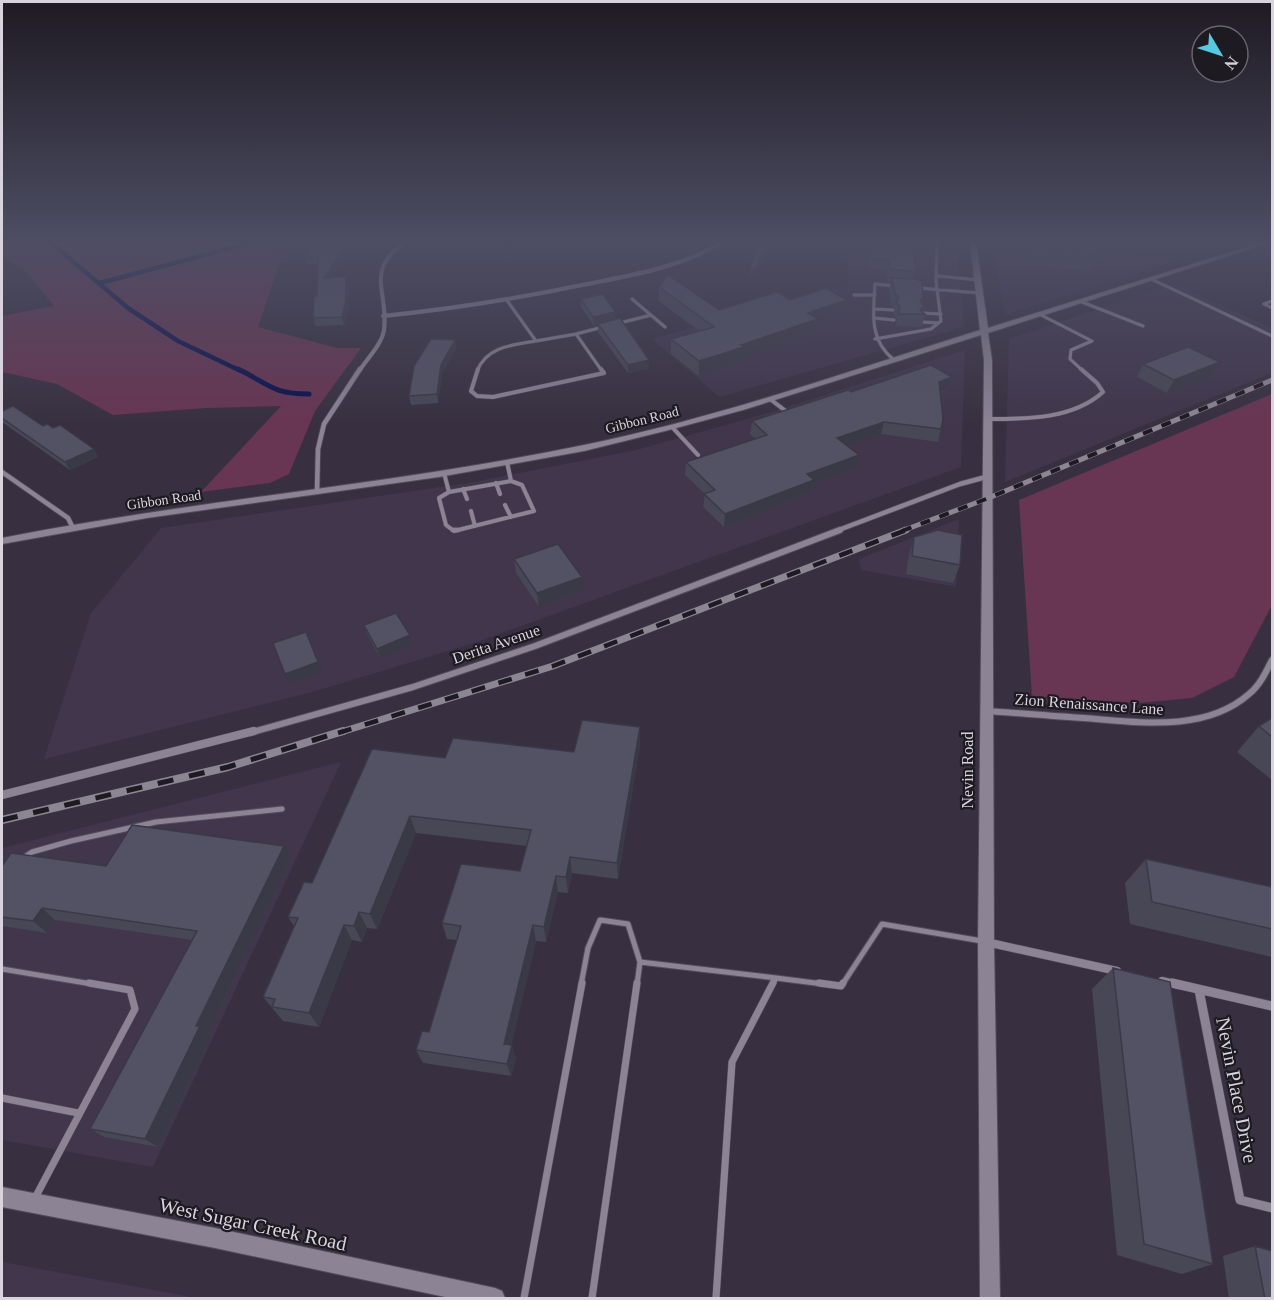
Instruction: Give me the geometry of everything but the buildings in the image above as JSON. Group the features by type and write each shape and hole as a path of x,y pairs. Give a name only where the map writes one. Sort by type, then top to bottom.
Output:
{"main road":[{"name":"Nevin Road","path":"980,303 988,360 986,942 990,1299"},
{"name":"Gibbon Road","path":"2,541 74,528 444,473 583,448 672,427 770,399 1081,303"},
{"name":"West Sugar Creek Road","path":"2,1197 215,1238 495,1299"}],"street":[{"path":"317,492 318,449 324,424 382,337 382,303"},
{"path":"383,316 485,303"},
{"path":"2,471 68,518 74,528"},
{"name":"Derita Avenue","path":"2,795 197,747 413,687 535,646 960,484 986,477"},
{"name":"Zion Renaissance Lane","path":"987,711 1173,723 1206,716 1246,697 1261,682 1272,660"},
{"path":"986,942 1131,975"},
{"name":"Nevin Place Drive","path":"1154,980 1272,1006"},
{"name":"Nevin Place Drive","path":"1199,990 1240,1200 1272,1208"}],"lane":[{"path":"508,303 536,341"},
{"path":"636,303 665,327"},
{"path":"874,303 875,339 883,353 894,360"},
{"path":"875,339 931,329 941,321 939,303"},
{"path":"1085,303 1143,326"},
{"path":"1201,303 1272,336"},
{"path":"874,309 893,310"},
{"path":"921,313 941,314"},
{"path":"576,334 604,373 493,397 477,396 471,391 486,354 493,350 576,334 651,315"},
{"path":"987,419 1040,417 1090,404 1103,392 1101,385 1070,359 1071,350 1092,341 1041,315"},
{"path":"874,318 894,320"},
{"path":"921,322 939,323"},
{"path":"770,399 787,412"},
{"path":"672,427 698,455"},
{"path":"507,462 511,481"},
{"path":"444,473 449,492"},
{"path":"511,481 522,485 534,512 454,531 446,525 439,498 449,492 511,481"},
{"path":"496,483 500,494"},
{"path":"463,489 467,499"},
{"path":"506,505 511,517"},
{"path":"471,511 475,526"},
{"path":"18,861 32,852 156,822 282,809"},
{"path":"524,1299 588,948 600,920 628,924 640,962 592,1299"},
{"path":"640,962 841,986 882,924 986,942"},
{"path":"2,969 130,990 135,1009 32,1203"},
{"path":"716,1299 732,1062 776,978"},
{"path":"2,1098 78,1113"}],"shaded area":[{"path":"51,303 266,303 258,327 337,348 361,348 315,411 289,474 270,483 201,492 281,406 206,408 113,415 57,384 2,372 2,316 54,306"},
{"path":"786,303 962,303 964,327 719,397 652,339"},
{"path":"1003,303 1044,303 1005,315"},
{"path":"1117,303 1215,303 1272,328 1272,373 1005,482 1009,339"},
{"path":"965,350 961,467 471,644 316,691 44,759 91,613 161,528 468,483 636,450 768,413"},
{"path":"1272,394 1272,605 1234,677 1192,698 1138,703 1032,696 1019,500"},
{"path":"959,519 956,587 861,570 859,559"},
{"path":"341,762 153,1167 2,1140 2,848"},
{"path":"2,1262 192,1297 198,1298 2,1298"}],"waterway":[{"path":"122,303 178,341 241,371"},
{"path":"238,369 278,390 309,394"}],"railway":[{"path":"902,531 986,499 1272,380"},
{"path":"338,733 553,666 906,530"},
{"path":"2,820 228,767 343,731"}]}
